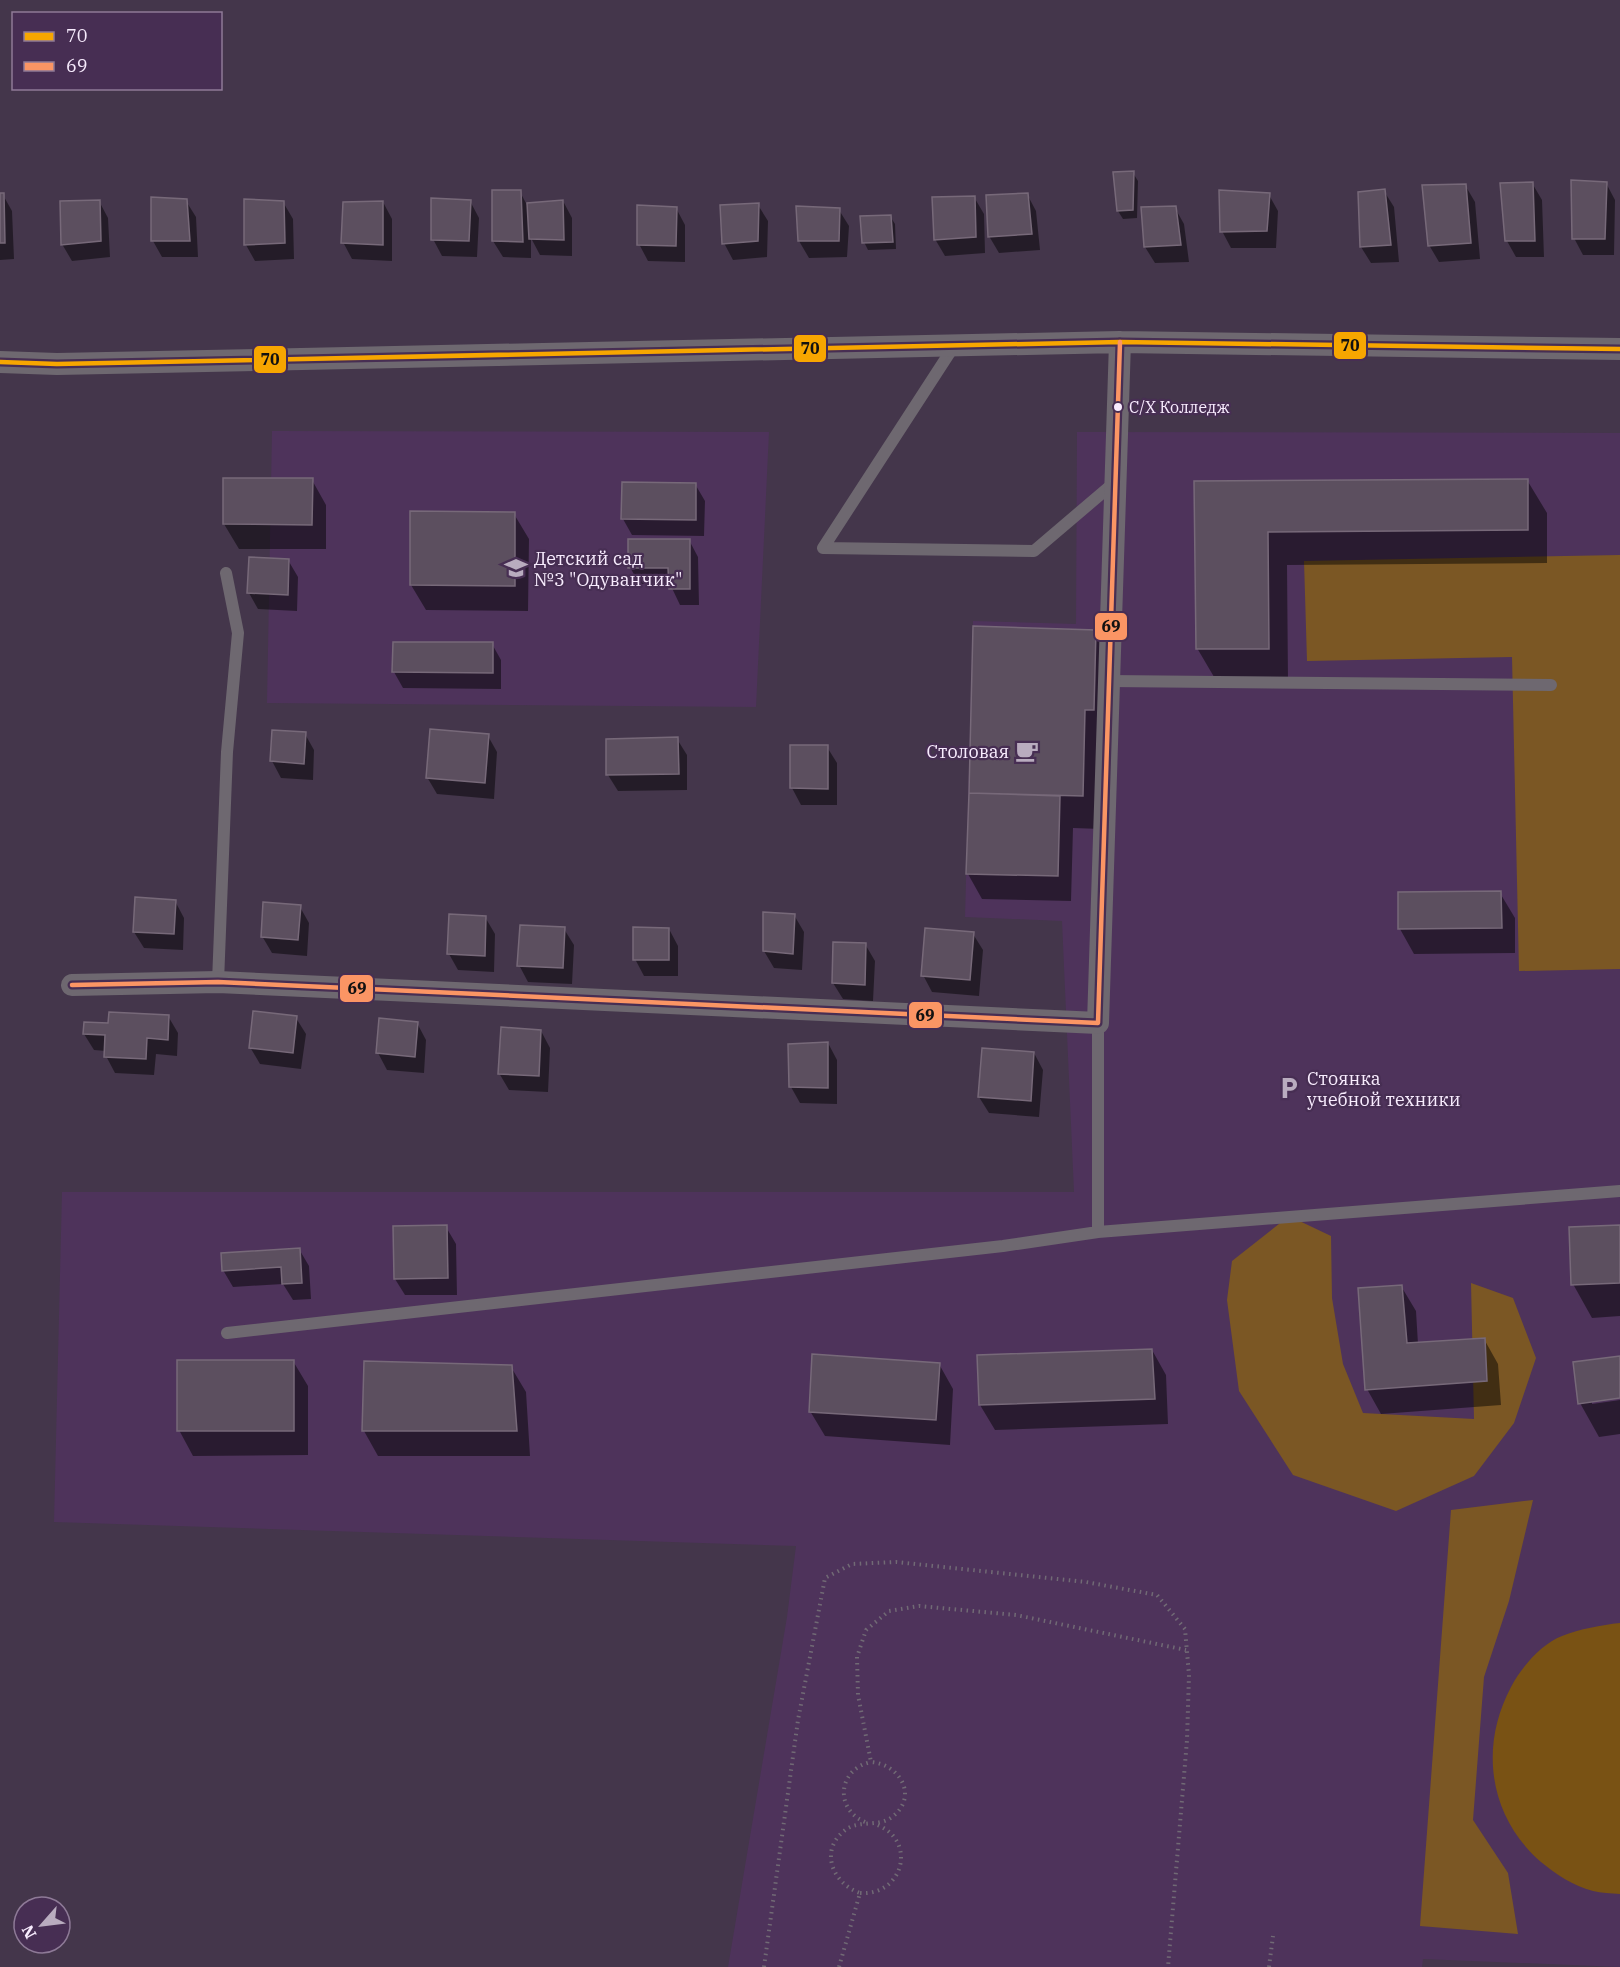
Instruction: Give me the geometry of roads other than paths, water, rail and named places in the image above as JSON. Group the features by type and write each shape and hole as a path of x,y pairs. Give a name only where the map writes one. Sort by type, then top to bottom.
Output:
{"street":[{"path":"72,985 218,982 1098,1023 1120,342"},
{"path":"0,362 57,364 1120,342 1620,349"}],"lane":[{"path":"954,346 823,548 1034,551 1115,481"},
{"path":"218,982 227,752 238,633 226,573"},
{"path":"1109,681 1551,685"},
{"path":"1098,1023 1098,1232"},
{"path":"227,1333 1003,1245 1098,1232 1620,1191"}],"place":[{"name":"С/Х Колледж","path":"1118,407"},
{"name":"Детский сад №3 \"Одуванчик\"","path":"516,568"},
{"name":"Столовая","path":"1027,751"},
{"name":"Стоянка учебной техники","path":"1289,1088"}]}
